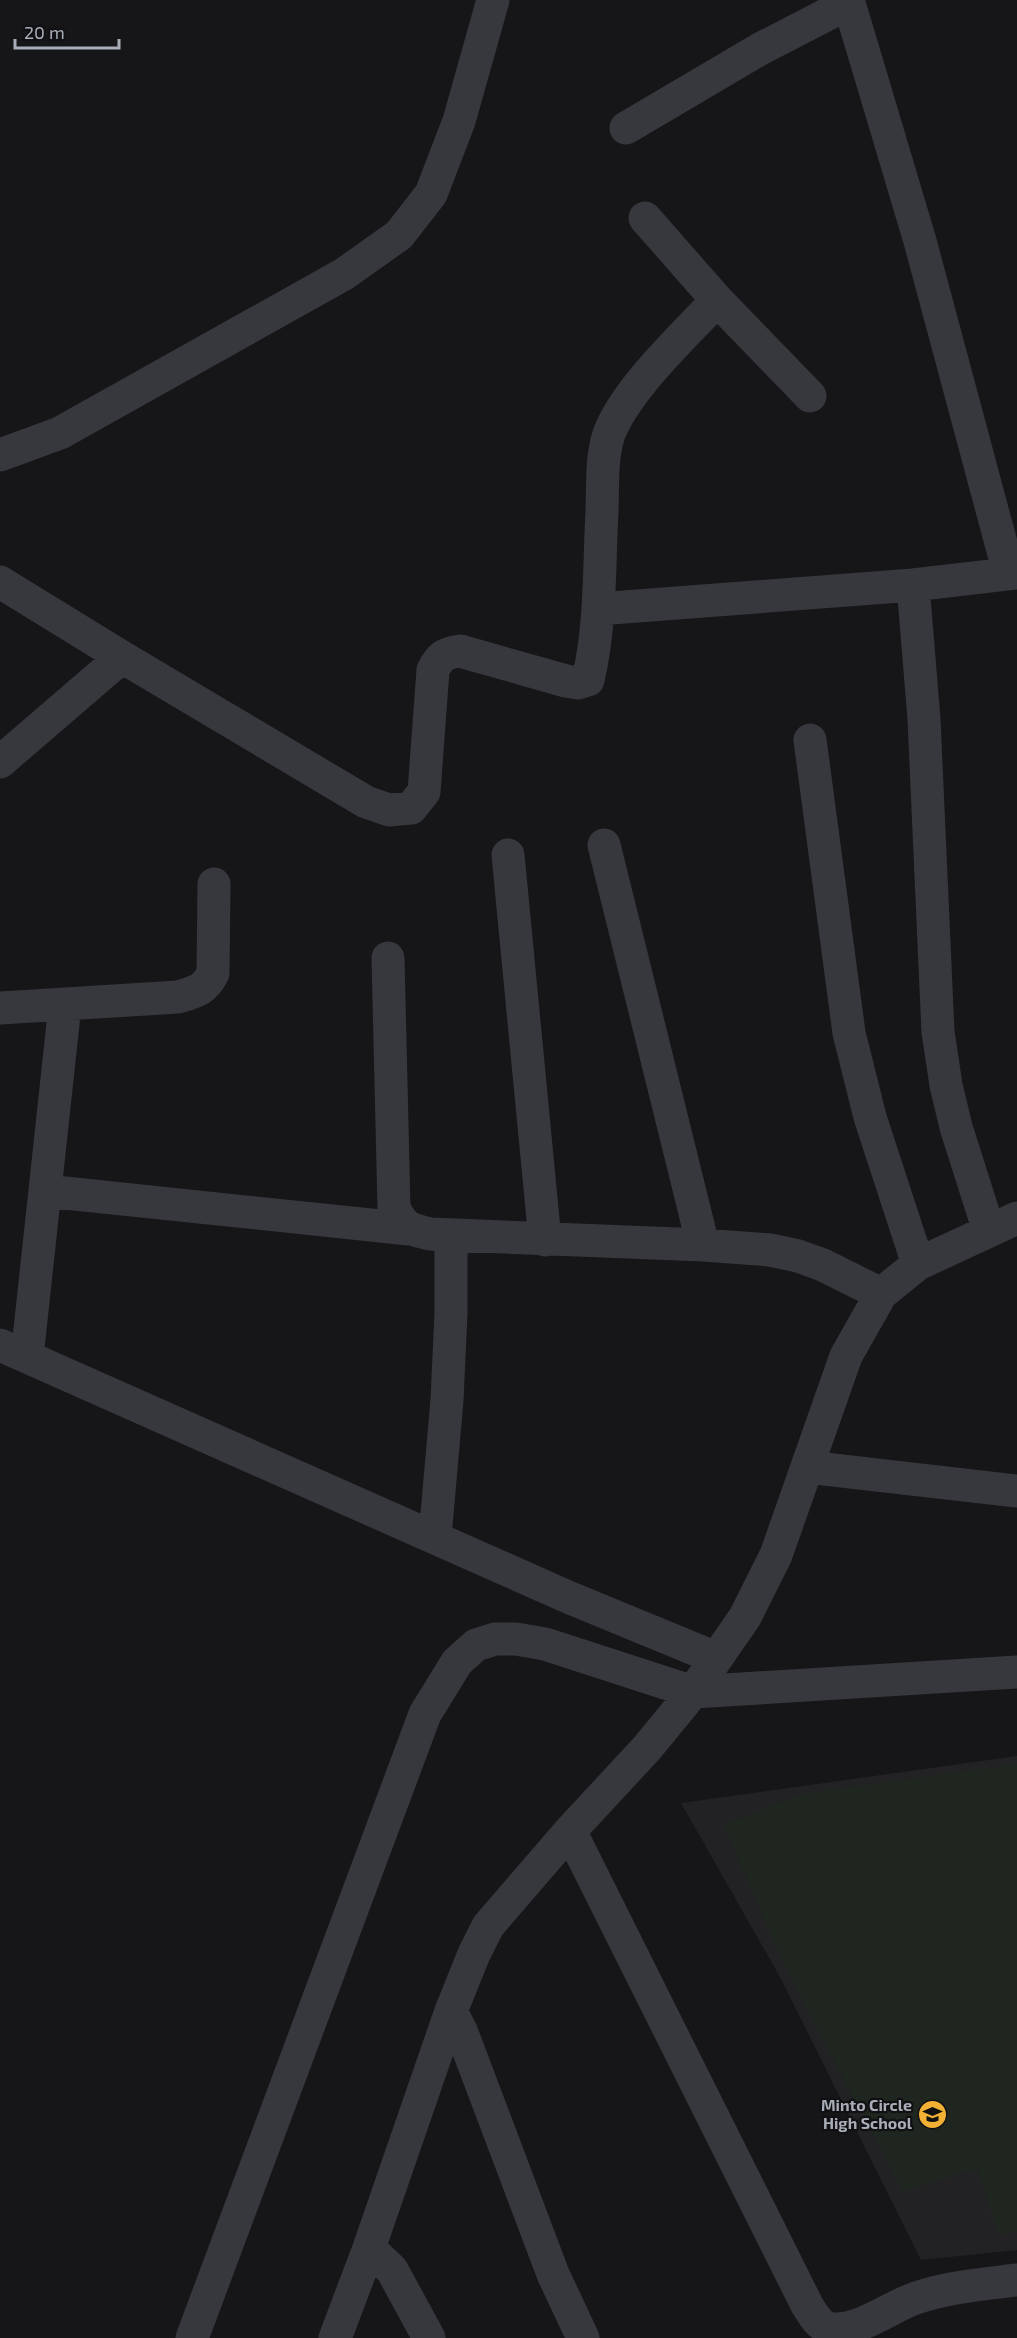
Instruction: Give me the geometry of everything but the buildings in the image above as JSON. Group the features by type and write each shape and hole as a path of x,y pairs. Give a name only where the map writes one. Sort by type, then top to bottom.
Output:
{"street":[{"path":"0,455 60,432 80,421 344,274 399,235 431,194 459,122 493,0"},
{"path":"598,609 914,585 1013,573 920,241 848,2 760,49 626,128"},
{"path":"645,218 717,300 810,396"},
{"path":"0,582 366,802 389,810 411,808 424,792 433,670 439,658 448,652 460,651 566,681 578,683 588,680 598,609 604,459 609,434 638,386 717,300"},
{"path":"335,2338 369,2248 451,2011 488,1926 570,1831 647,1748 693,1692 745,1617 776,1555 846,1356 881,1294 918,1264 1003,1224 956,1127 946,1085 938,1032 924,719 914,585"},
{"path":"0,762 122,657"},
{"path":"810,740 849,1033 870,1117 918,1264"},
{"path":"604,845 703,1245"},
{"path":"508,855 545,1240"},
{"path":"0,1008 178,997 208,984 213,973 214,884"},
{"path":"388,958 394,1208 400,1221 409,1229"},
{"path":"65,1005 46,1191 14,1351 568,1597 717,1658"},
{"path":"46,1191 409,1229 430,1234 703,1245 770,1250 798,1256 823,1265 881,1294"},
{"path":"435,1537 449,1378 451,1235"},
{"path":"807,1467 1017,1491"},
{"path":"192,2338 425,1714 457,1662 476,1645 495,1639 516,1639 544,1644 693,1692 1017,1672"},
{"path":"570,1831 807,2306 817,2320 830,2329 848,2328 916,2298 944,2290 1017,2280"},
{"path":"451,2011 462,2033 553,2274 583,2338"},
{"path":"369,2248 392,2270 429,2338"}],"shaded area":[{"name":"Minto Circle High School","path":"1017,1756 1017,2250 921,2260 781,1979 681,1803"},
{"name":"Minto Circle High School","path":"1017,1764 1017,2232 998,2234 977,2168 903,2192 785,1967 724,1825 801,1794"}],"place":[{"name":"Minto Circle High School","path":"933,2114"}]}
